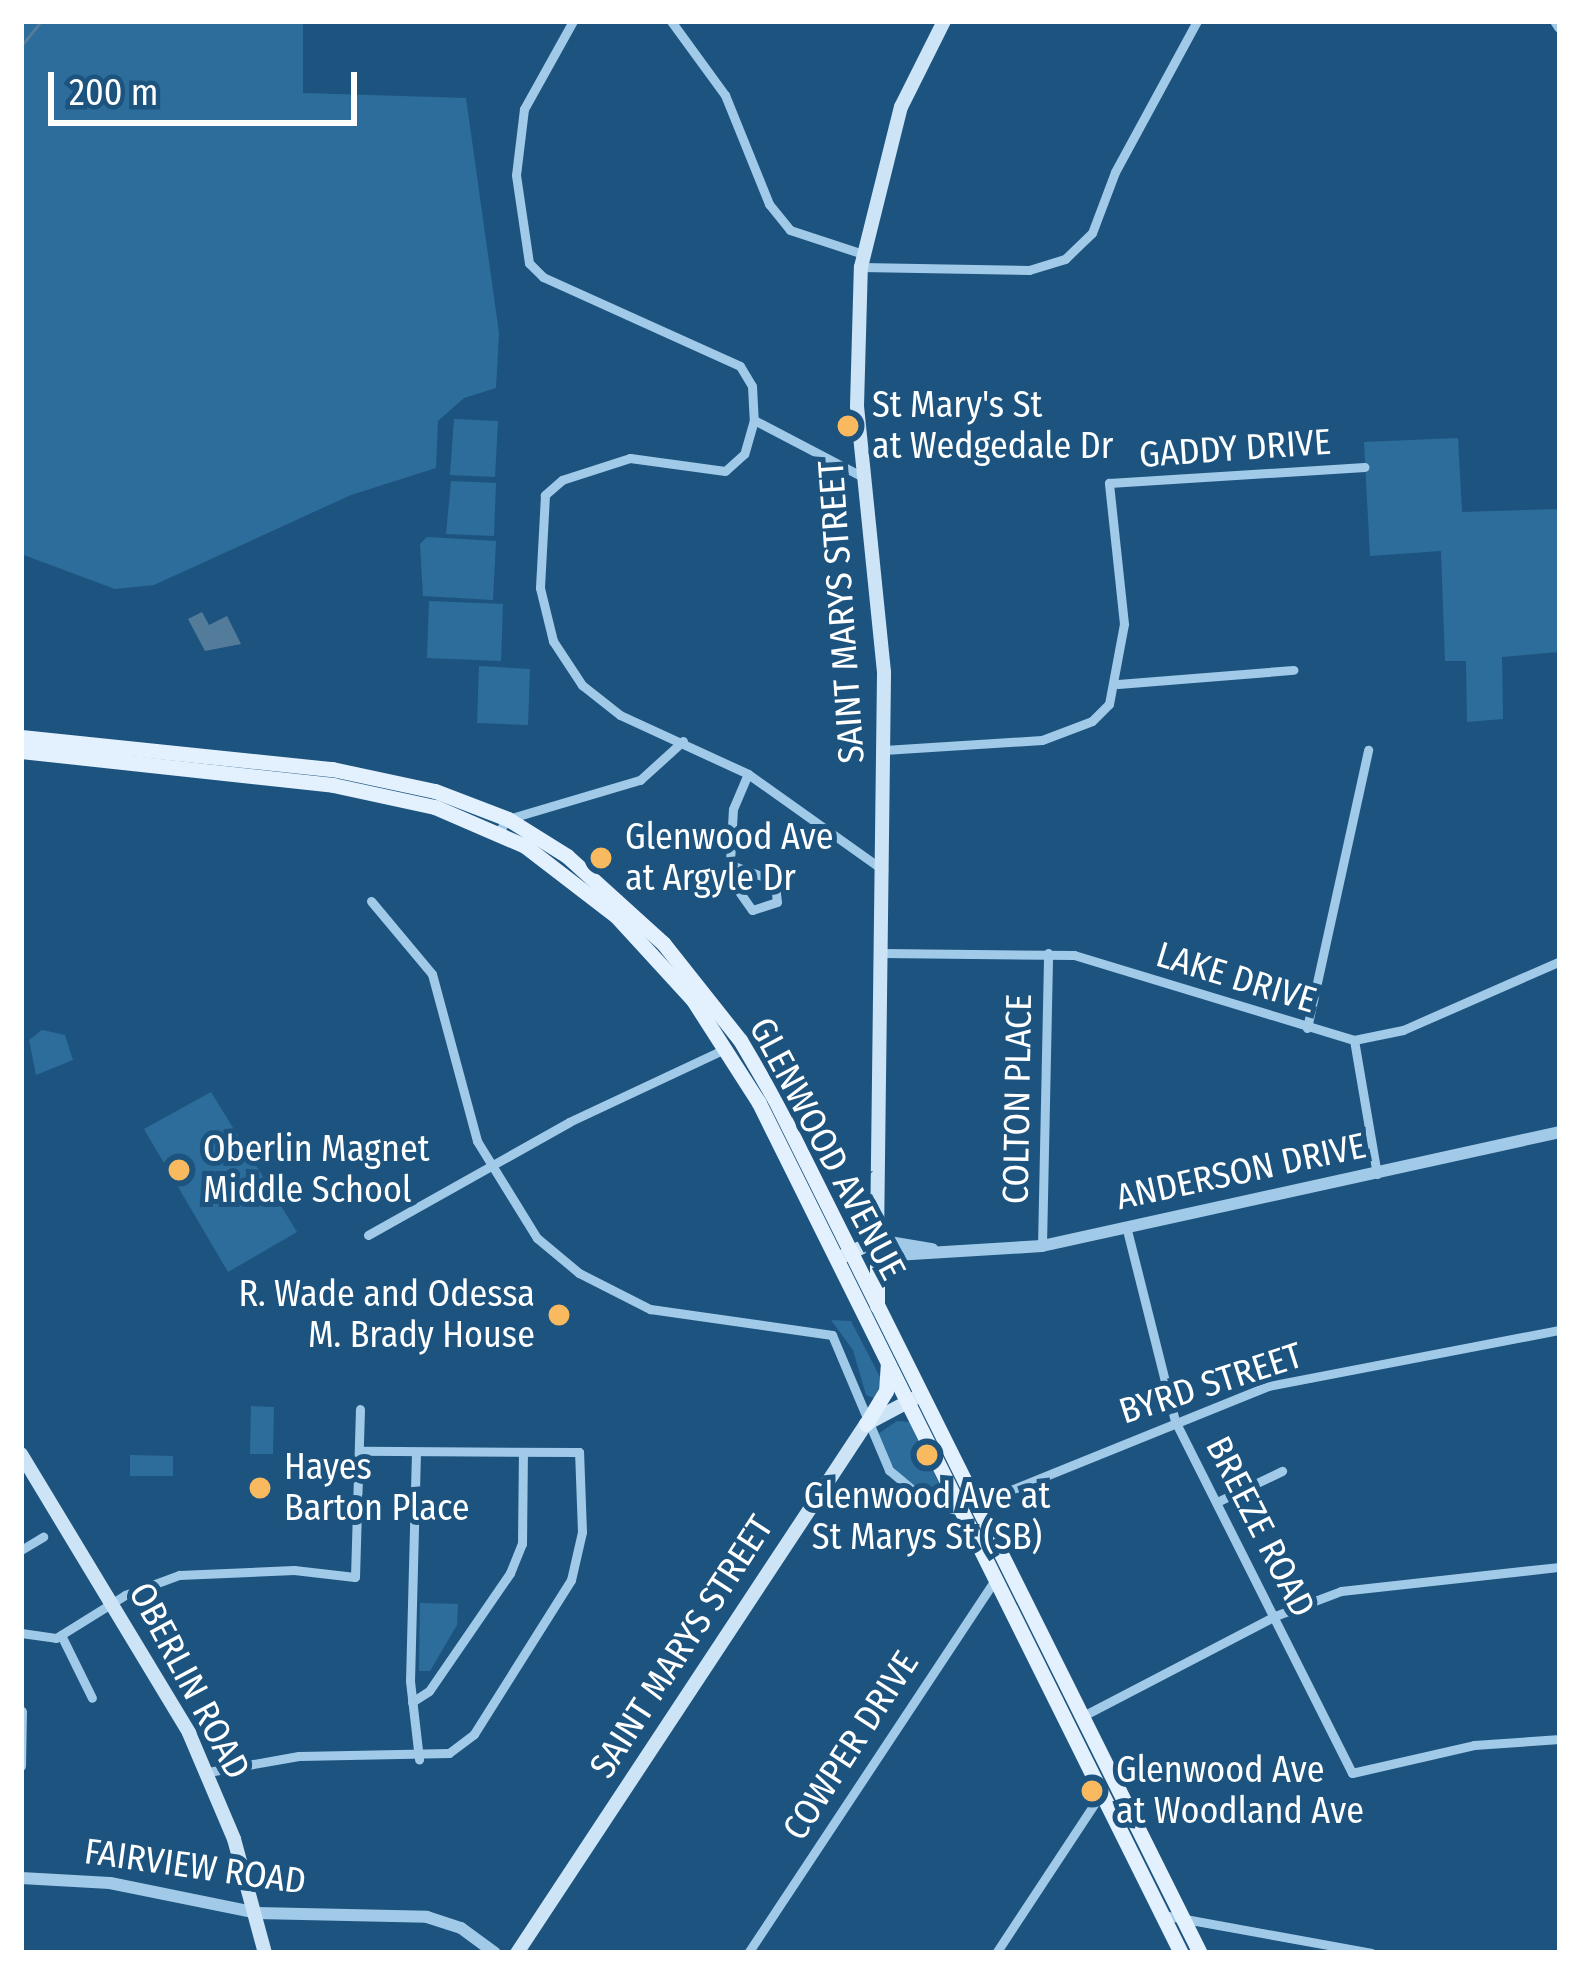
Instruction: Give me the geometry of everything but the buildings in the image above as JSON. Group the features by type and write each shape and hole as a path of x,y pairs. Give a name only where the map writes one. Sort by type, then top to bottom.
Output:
{"main road":[{"name":"SAINT MARYS STREET","path":"878,1248 884,750 856,370 862,260 901,107 944,21"},
{"name":"GLENWOOD AVENUE","path":"21,736 378,776 503,825 616,897 734,1044 847,1263 887,1361 913,1399"},
{"name":"GLENWOOD AVENUE","path":"21,751 366,789 503,825"},
{"path":"847,1263 878,1248 877,1309"},
{"name":"GLENWOOD AVENUE","path":"847,1263 877,1309 913,1399 1073,1721 1200,1953"},
{"path":"866,1424 886,1391 887,1361"},
{"name":"SAINT MARYS STREET","path":"517,1953 866,1424 913,1399"},
{"name":"OBERLIN ROAD","path":"21,1454 28,1479 115,1601 208,1772 266,1953"},
{"name":"GLENWOOD AVENUE","path":"1108,1789 1181,1953"}],"street":[{"path":"573,21 524,109 516,175 529,263 543,277 740,366 752,386 754,420 744,454 725,471 630,458 562,480 544,495 539,519 541,589 553,641 582,686 620,715 748,774 883,870"},
{"path":"671,21 725,95 769,204 790,230 862,260 1029,270 1065,259 1092,233 1115,172 1197,21"},
{"path":"754,420 863,477"},
{"name":"GADDY DRIVE","path":"1118,683 1124,624 1109,484 1365,467"},
{"path":"884,750 1056,736 1092,721 1118,683 1293,670"},
{"path":"503,825 640,780 683,741"},
{"path":"1307,1028 1368,750"},
{"path":"730,865 775,881 777,902 752,910 730,865 727,839 748,774"},
{"path":"371,901 432,974 488,1165 537,1238 614,1293 650,1309 832,1335 866,1424 902,1485 966,1508"},
{"name":"LAKE DRIVE","path":"882,953 1048,952 1354,1040 1403,1030 1560,961"},
{"name":"COLTON PLACE","path":"1042,1246 1048,952"},
{"path":"1354,1040 1377,1174"},
{"path":"368,1235 488,1165 734,1044"},
{"name":"ANDERSON DRIVE","path":"878,1248 1042,1246 1560,1132"},
{"name":"BREEZE ROAD","path":"1126,1226 1175,1421 1352,1773 1474,1745 1560,1739"},
{"name":"BYRD STREET","path":"966,1508 1268,1386 1560,1330"},
{"path":"21,1633 36,1640 61,1635 115,1601 163,1580 213,1570 355,1577 360,1409"},
{"path":"208,1772 298,1756 419,1759 449,1753 474,1734 571,1580 582,1532 579,1452 360,1451"},
{"path":"416,1452 412,1702 419,1759"},
{"path":"412,1702 429,1691 510,1573 522,1544 523,1452"},
{"path":"1219,1501 1282,1471"},
{"path":"21,1550 43,1537"},
{"path":"1073,1721 1274,1616 1341,1591 1560,1567"},
{"name":"COWPER DRIVE","path":"748,1953 999,1576"},
{"path":"61,1635 92,1698"},
{"path":"21,1766 22,1711"},
{"path":"996,1953 1108,1789"},
{"name":"FAIRVIEW ROAD","path":"21,1877 110,1882 256,1913 427,1917 461,1928 495,1953"},
{"path":"1162,1915 1372,1953"}],"shaded area":[{"path":"21,21 303,21 303,93 466,98 499,333 496,388 464,398 438,421 436,468 351,495 154,585 115,589 21,554"},
{"path":"454,419 498,421 495,477 450,475"},
{"path":"1458,438 1462,512 1560,509 1560,652 1502,657 1503,719 1467,722 1466,661 1445,661 1441,551 1370,556 1364,442"},
{"path":"451,481 496,483 494,536 446,534"},
{"path":"427,537 496,541 493,600 423,596 420,544"},
{"path":"429,601 503,604 501,661 427,658"},
{"path":"202,612 209,625 227,616 241,644 205,651 188,619"},
{"path":"479,666 530,669 528,725 477,723"},
{"path":"42,1030 65,1035 73,1060 36,1075 29,1040"},
{"path":"211,1092 297,1232 228,1272 144,1129"},
{"path":"831,1320 851,1321 881,1379 876,1399 866,1395 853,1350"},
{"path":"251,1406 274,1407 273,1454 250,1454"},
{"path":"897,1421 909,1422 949,1504 912,1487 889,1462 878,1434"},
{"path":"130,1455 173,1456 173,1476 130,1476"},
{"path":"420,1603 458,1604 457,1625 430,1671 419,1671"}],"waterway":[{"path":"21,46 41,21"}],"place":[{"name":"St Mary's St at Wedgedale Dr","path":"848,426"},
{"name":"Glenwood Ave at Argyle Dr","path":"601,858"},
{"name":"Oberlin Magnet Middle School","path":"179,1170"},
{"name":"R. Wade and Odessa M. Brady House","path":"559,1315"},
{"name":"Glenwood Ave at St Marys St (SB)","path":"927,1455"},
{"name":"Hayes Barton Place","path":"260,1488"},
{"name":"Glenwood Ave at Woodland Ave","path":"1092,1791"}]}
